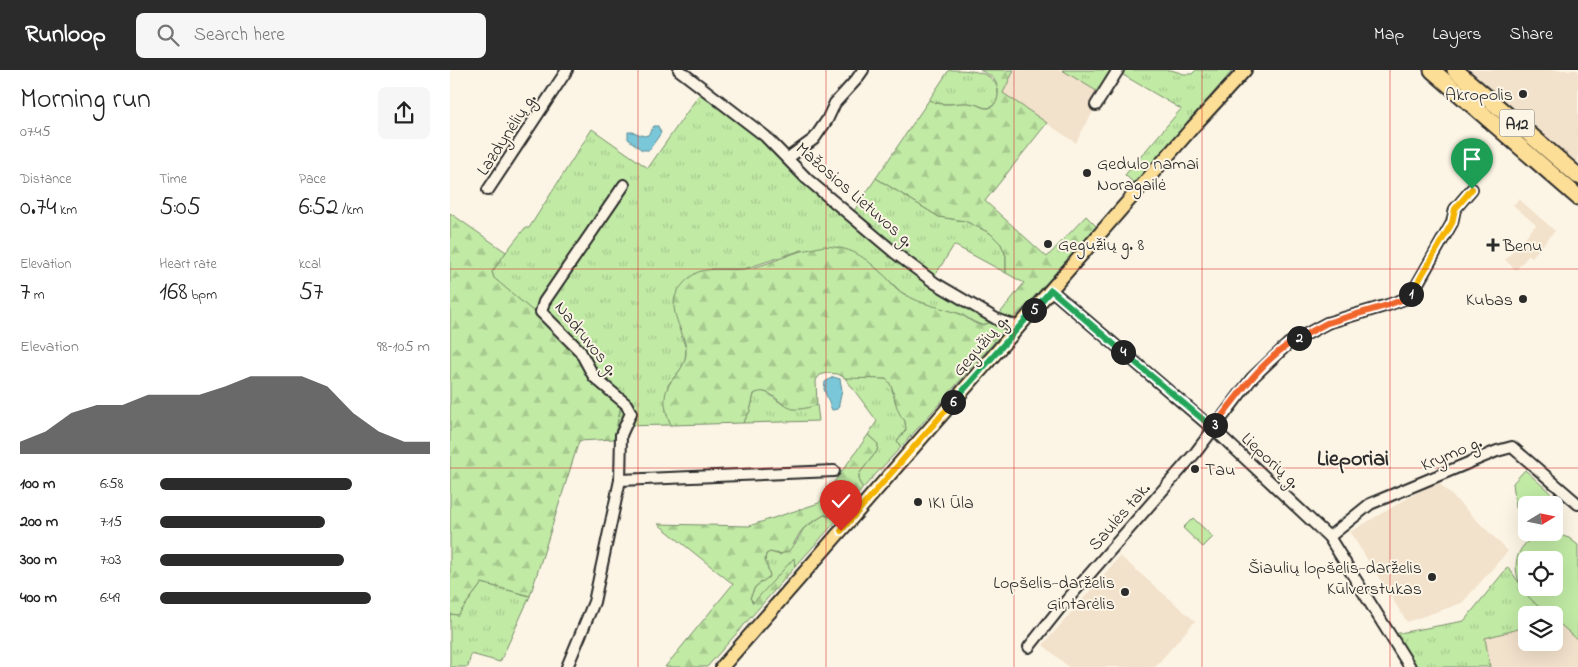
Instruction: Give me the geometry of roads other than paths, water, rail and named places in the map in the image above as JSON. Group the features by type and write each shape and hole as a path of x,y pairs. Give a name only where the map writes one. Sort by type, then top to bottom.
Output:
{"highway":[{"name":"A12","path":"1432,70 1578,197"},
{"name":"A12","path":"1455,70 1578,176"}],"main road":[{"name":"Gegužių g.","path":"722,667 1192,128 1245,70"}],"street":[{"name":"Lazdynėlių g.","path":"488,190 568,70"},
{"name":"Mažosios Lietuvos g.","path":"679,70 765,136 807,179 935,283 998,320 1019,327"},
{"path":"788,158 814,139 827,120 835,103 862,70"},
{"path":"1096,105 1118,70"},
{"name":"Nadruvos g.","path":"567,667 594,602 620,480 621,435 631,413 626,404 594,377 580,351 540,312 544,302 573,257 624,185"},
{"name":"Saulės tak.","path":"1030,647 1060,608 1196,452 1252,378 1288,344 1327,323 1410,297 1452,223 1455,209 1472,189"},
{"name":"Lieporių g.","path":"1051,290 1213,428 1329,536 1410,667"},
{"name":"Krymo g.","path":"1329,536 1370,504 1497,451 1512,447 1578,504"},
{"path":"620,480 834,471"}],"water":[{"path":"654,126 658,126 661,133 649,150 642,150 628,139 628,132 644,136 648,135"},
{"path":"833,377 840,379 842,390 838,409 832,410 824,389 825,382"}],"place":[{"name":"Akropolis","path":"1523,94"},
{"name":"Gedulo namai Noragailė","path":"1087,173"},
{"name":"Gegužių g. 8","path":"1048,244"},
{"name":"Benu","path":"1493,245"},
{"name":"Kubas","path":"1523,299"},
{"name":"Tau","path":"1195,469"},
{"name":"IKI Ūla","path":"918,502"},
{"name":"Šiaulių lopšelis-darželis Kūlverstukas","path":"1432,577"},
{"name":"Lopšelis-darželis Gintarėlis","path":"1125,592"}],"district":[{"name":"Lieporiai","path":"1353,457"}]}
